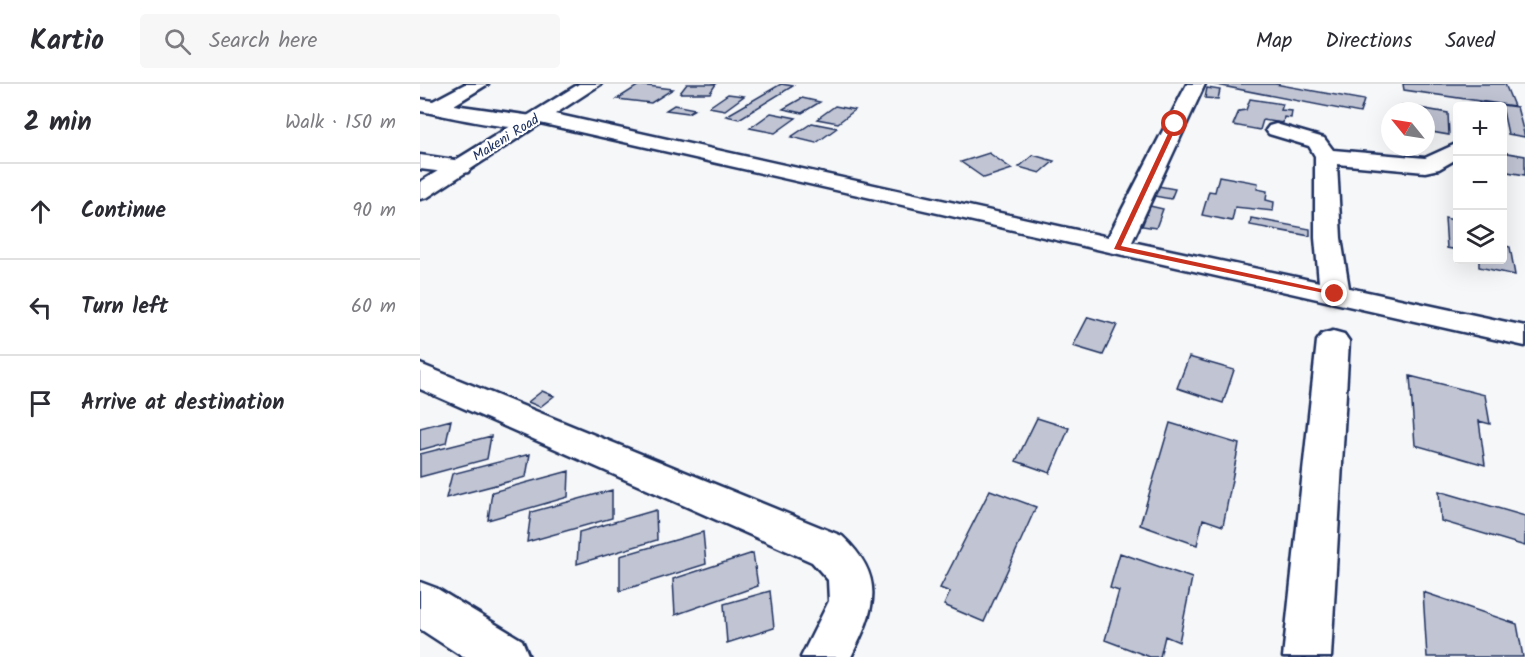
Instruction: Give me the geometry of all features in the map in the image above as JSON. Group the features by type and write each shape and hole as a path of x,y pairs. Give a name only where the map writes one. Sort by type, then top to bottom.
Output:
{"street":[{"path":"427,107 479,84"},
{"name":"Makeni Road","path":"420,192 592,84"},
{"path":"1116,247 1196,84"},
{"path":"427,107 502,120 536,119 1525,336"},
{"path":"1276,130 1317,142 1326,156 1328,238 1335,294"},
{"path":"1326,156 1425,165 1453,151"},
{"path":"420,162 460,167"},
{"path":"1307,657 1333,341"},
{"path":"420,376 827,549 843,562 850,576 852,592 850,612 825,657"},
{"path":"420,603 505,657"}],"building":[{"path":"687,84 716,84 710,93 680,93"},
{"path":"781,84 793,86 739,119 726,116"},
{"path":"1212,84 1275,84 1364,100 1360,113"},
{"path":"1403,84 1505,84 1514,106 1507,105 1507,102 1486,102 1404,90"},
{"path":"639,85 673,89 651,103 617,99"},
{"path":"1207,88 1220,90 1218,99 1205,98"},
{"path":"728,94 744,96 725,110 709,107"},
{"path":"802,98 820,102 802,113 783,109"},
{"path":"1250,99 1283,104 1281,110 1292,111 1291,118 1284,117 1283,123 1263,120 1260,130 1233,125 1239,111 1246,110"},
{"path":"674,105 695,109 688,113 666,110"},
{"path":"835,106 855,110 838,123 817,119"},
{"path":"1507,106 1517,107 1525,137 1508,134"},
{"path":"1435,111 1448,113 1449,135 1435,133"},
{"path":"771,113 796,118 775,133 750,128"},
{"path":"812,123 837,128 816,143 791,137"},
{"path":"989,153 1012,169 984,178 961,162"},
{"path":"1507,153 1525,156 1525,175 1507,172"},
{"path":"1033,155 1054,161 1040,173 1019,167"},
{"path":"1219,176 1258,183 1257,189 1267,191 1266,200 1274,202 1273,211 1235,207 1232,221 1202,215 1209,191 1215,192"},
{"path":"1158,186 1175,189 1171,199 1154,196"},
{"path":"1150,206 1163,209 1156,228 1142,226"},
{"path":"1251,218 1310,229 1310,236 1250,225"},
{"path":"1445,218 1453,220 1453,249 1447,248"},
{"path":"1507,246 1510,247 1515,275 1479,267 1479,264 1507,264"},
{"path":"1088,317 1117,325 1103,355 1073,346"},
{"path":"1189,357 1234,370 1223,403 1177,388"},
{"path":"1410,376 1485,395 1490,424 1479,421 1485,465 1415,445"},
{"path":"542,391 554,396 540,407 528,402"},
{"path":"1037,418 1069,428 1050,473 1016,461"},
{"path":"451,420 446,443 420,450 420,428"},
{"path":"1170,423 1239,444 1223,526 1203,519 1197,545 1140,525"},
{"path":"491,436 487,459 420,477 420,454"},
{"path":"530,454 526,477 446,498 452,474"},
{"path":"569,471 568,497 488,520 492,492"},
{"path":"612,490 612,518 527,542 531,512"},
{"path":"990,490 1036,507 984,622 944,605 950,592 940,588"},
{"path":"1439,491 1525,516 1525,546 1441,521"},
{"path":"656,510 657,540 577,564 579,532"},
{"path":"703,532 706,564 620,591 620,556"},
{"path":"753,553 758,586 675,615 673,579"},
{"path":"1120,553 1192,578 1179,642 1165,636 1160,657 1150,657 1105,640 1119,591 1110,588"},
{"path":"770,591 774,628 727,643 724,604"},
{"path":"1423,592 1517,624 1523,657 1427,657"}],"route":[{"path":"1175,124 1116,247 1335,294"}]}
